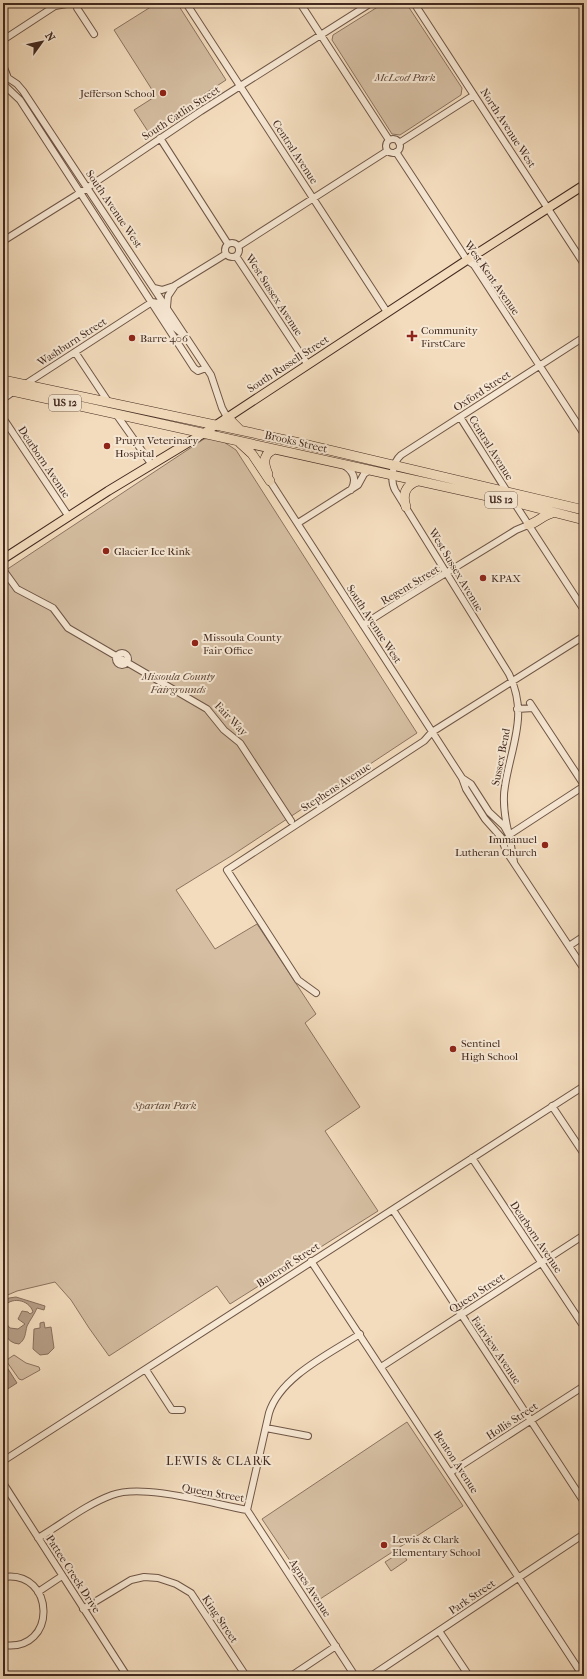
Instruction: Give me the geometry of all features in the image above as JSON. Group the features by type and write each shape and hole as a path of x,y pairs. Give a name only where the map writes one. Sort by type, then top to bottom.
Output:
{"highway":[{"name":"Brooks Street","path":"3,380 240,430 584,510"},
{"name":"Brooks Street","path":"3,389 204,433 270,452 370,470 514,502 584,520"},
{"path":"227,417 240,430"},
{"path":"235,441 248,450 270,481"},
{"path":"270,452 264,464 270,481"},
{"path":"406,507 404,500 405,490 408,486 418,481"},
{"path":"528,525 552,513"}],"main road":[{"name":"South Russell Street","path":"3,559 114,487 204,433 387,312 584,185"}],"street":[{"path":"3,40 56,5 68,3 76,6 94,34"},
{"name":"Central Avenue","path":"186,3 387,312"},
{"path":"300,3 389,140"},
{"name":"South Catlin Street","path":"3,241 80,193 160,138 371,3"},
{"name":"North Avenue West","path":"414,3 584,264"},
{"name":"South Avenue West","path":"3,65 5,81 20,100 194,368 198,372 206,368"},
{"name":"South Avenue West","path":"5,81 17,84 23,91 167,307 214,381 222,408 227,417"},
{"path":"399,143 474,95"},
{"path":"160,138 228,244"},
{"path":"395,139 399,143 400,147 396,152 391,153 387,151 385,146 389,140 395,139"},
{"path":"239,246 387,151"},
{"name":"West Kent Avenue","path":"396,152 467,260 474,265 584,434"},
{"path":"228,244 234,243 239,246"},
{"path":"226,254 225,249 228,244"},
{"path":"226,254 230,257 236,256 240,250 239,246"},
{"path":"154,288 162,290 174,286 226,254"},
{"name":"West Sussex Avenue","path":"236,256 308,365"},
{"path":"167,307 168,296 174,286"},
{"path":"152,302 158,303 174,327 186,336"},
{"name":"Washburn Street","path":"3,399 152,302"},
{"name":"Oxford Street","path":"394,465 401,455 584,337"},
{"path":"75,352 109,403"},
{"path":"116,413 152,465"},
{"name":"Central Avenue","path":"460,417 584,610"},
{"name":"Dearborn Avenue","path":"3,418 69,517"},
{"path":"345,465 354,477 351,490"},
{"name":"West Sussex Avenue","path":"394,465 393,486 513,682"},
{"path":"298,522 351,490 359,484 364,474 370,470"},
{"name":"South Avenue West","path":"270,481 298,522 462,778 466,789 485,819 501,837 506,851 584,969"},
{"name":"Regent Street","path":"363,625 516,530 528,525"},
{"name":"Fair Way","path":"4,571 17,588 53,608 68,628 202,705 211,712 224,730 240,743 291,821"},
{"name":"Stephens Avenue","path":"316,993 298,980 227,870 424,741 432,732 584,636"},
{"name":"Sussex Bend","path":"509,835 505,818 504,794 517,734 517,709 513,682"},
{"path":"509,835 584,785 532,705 517,709"},
{"name":"South Avenue West","path":"462,778 471,784 489,812 504,826 509,835 514,862"},
{"path":"569,946 584,936"},
{"name":"Bancroft Street","path":"3,1461 584,1086"},
{"path":"552,1106 584,1154"},
{"name":"Dearborn Avenue","path":"472,1158 584,1327"},
{"name":"Fairview Avenue","path":"393,1210 584,1502"},
{"name":"Queen Street","path":"381,1367 584,1235"},
{"name":"Benton Avenue","path":"312,1261 583,1676"},
{"name":"Queen Street","path":"38,1538 92,1505 113,1495 131,1491 153,1492 247,1510 272,1405 280,1390 291,1379 360,1334"},
{"path":"146,1370 172,1410 182,1410"},
{"name":"Hollis Street","path":"451,1472 584,1386"},
{"path":"266,1428 308,1436"},
{"name":"Pattee Creek Drive","path":"3,1483 127,1676"},
{"name":"Agnes Avenue","path":"247,1510 355,1676"},
{"name":"Park Street","path":"371,1676 584,1534"},
{"path":"38,1592 62,1576"},
{"path":"3,1577 22,1579 31,1584 43,1601 44,1609 43,1621 38,1632 33,1638 23,1644 14,1646 3,1645"},
{"name":"King Street","path":"83,1609 131,1580 144,1577 158,1578 176,1584 191,1593 246,1676"},
{"path":"439,1631 469,1676"},
{"path":"292,1676 336,1646"}],"green space":[{"path":"157,3 177,3 226,80 192,102 193,105 149,133 134,110 156,96 114,30"},
{"name":"McLeod Park","path":"384,3 406,3 462,88 461,95 400,135 392,134 332,40 333,35"},
{"path":"212,438 221,440 236,450 417,733 231,856 176,890 215,949 257,924 316,1014 305,1023 360,1107 325,1131 378,1211 230,1304 217,1286 109,1356 71,1300 55,1282 17,1291 3,1297 3,572 204,439"},
{"path":"14,1355 26,1363 39,1367 40,1370 22,1380 19,1379 7,1362 8,1359"},
{"path":"407,1422 463,1506 317,1601 262,1519"},
{"path":"401,1552 407,1560 391,1571 385,1562"}],"shaded area":[{"path":"16,1297 45,1306 44,1310 37,1308 27,1326 24,1338 19,1344 11,1341 6,1336 3,1320 10,1328 18,1329 25,1324 18,1319 22,1311 30,1314 33,1312 28,1304 19,1301 10,1302 3,1308 4,1301 9,1298"},
{"path":"44,1322 45,1328 51,1327 54,1348 48,1354 40,1355 33,1349 34,1329 40,1328 40,1323"},
{"path":"3,1361 17,1383 3,1392"}],"place":[{"name":"Jefferson School","path":"163,93"},
{"name":"Community FirstCare","path":"412,336"},
{"name":"Barre 406","path":"132,338"},
{"name":"Pruyn Veterinary Hospital","path":"107,446"},
{"name":"Glacier Ice Rink","path":"106,551"},
{"name":"KPAX","path":"483,578"},
{"name":"Missoula County Fair Office","path":"195,643"},
{"name":"Immanuel Lutheran Church","path":"545,845"},
{"name":"Sentinel High School","path":"453,1049"},
{"name":"Lewis & Clark Elementary School","path":"384,1545"}],"district":[{"name":"LEWIS & CLARK","path":"219,1461"}],"park label":[{"name":"Missoula County Fairgrounds","path":"178,682"},
{"name":"Spartan Park","path":"165,1105"}]}
